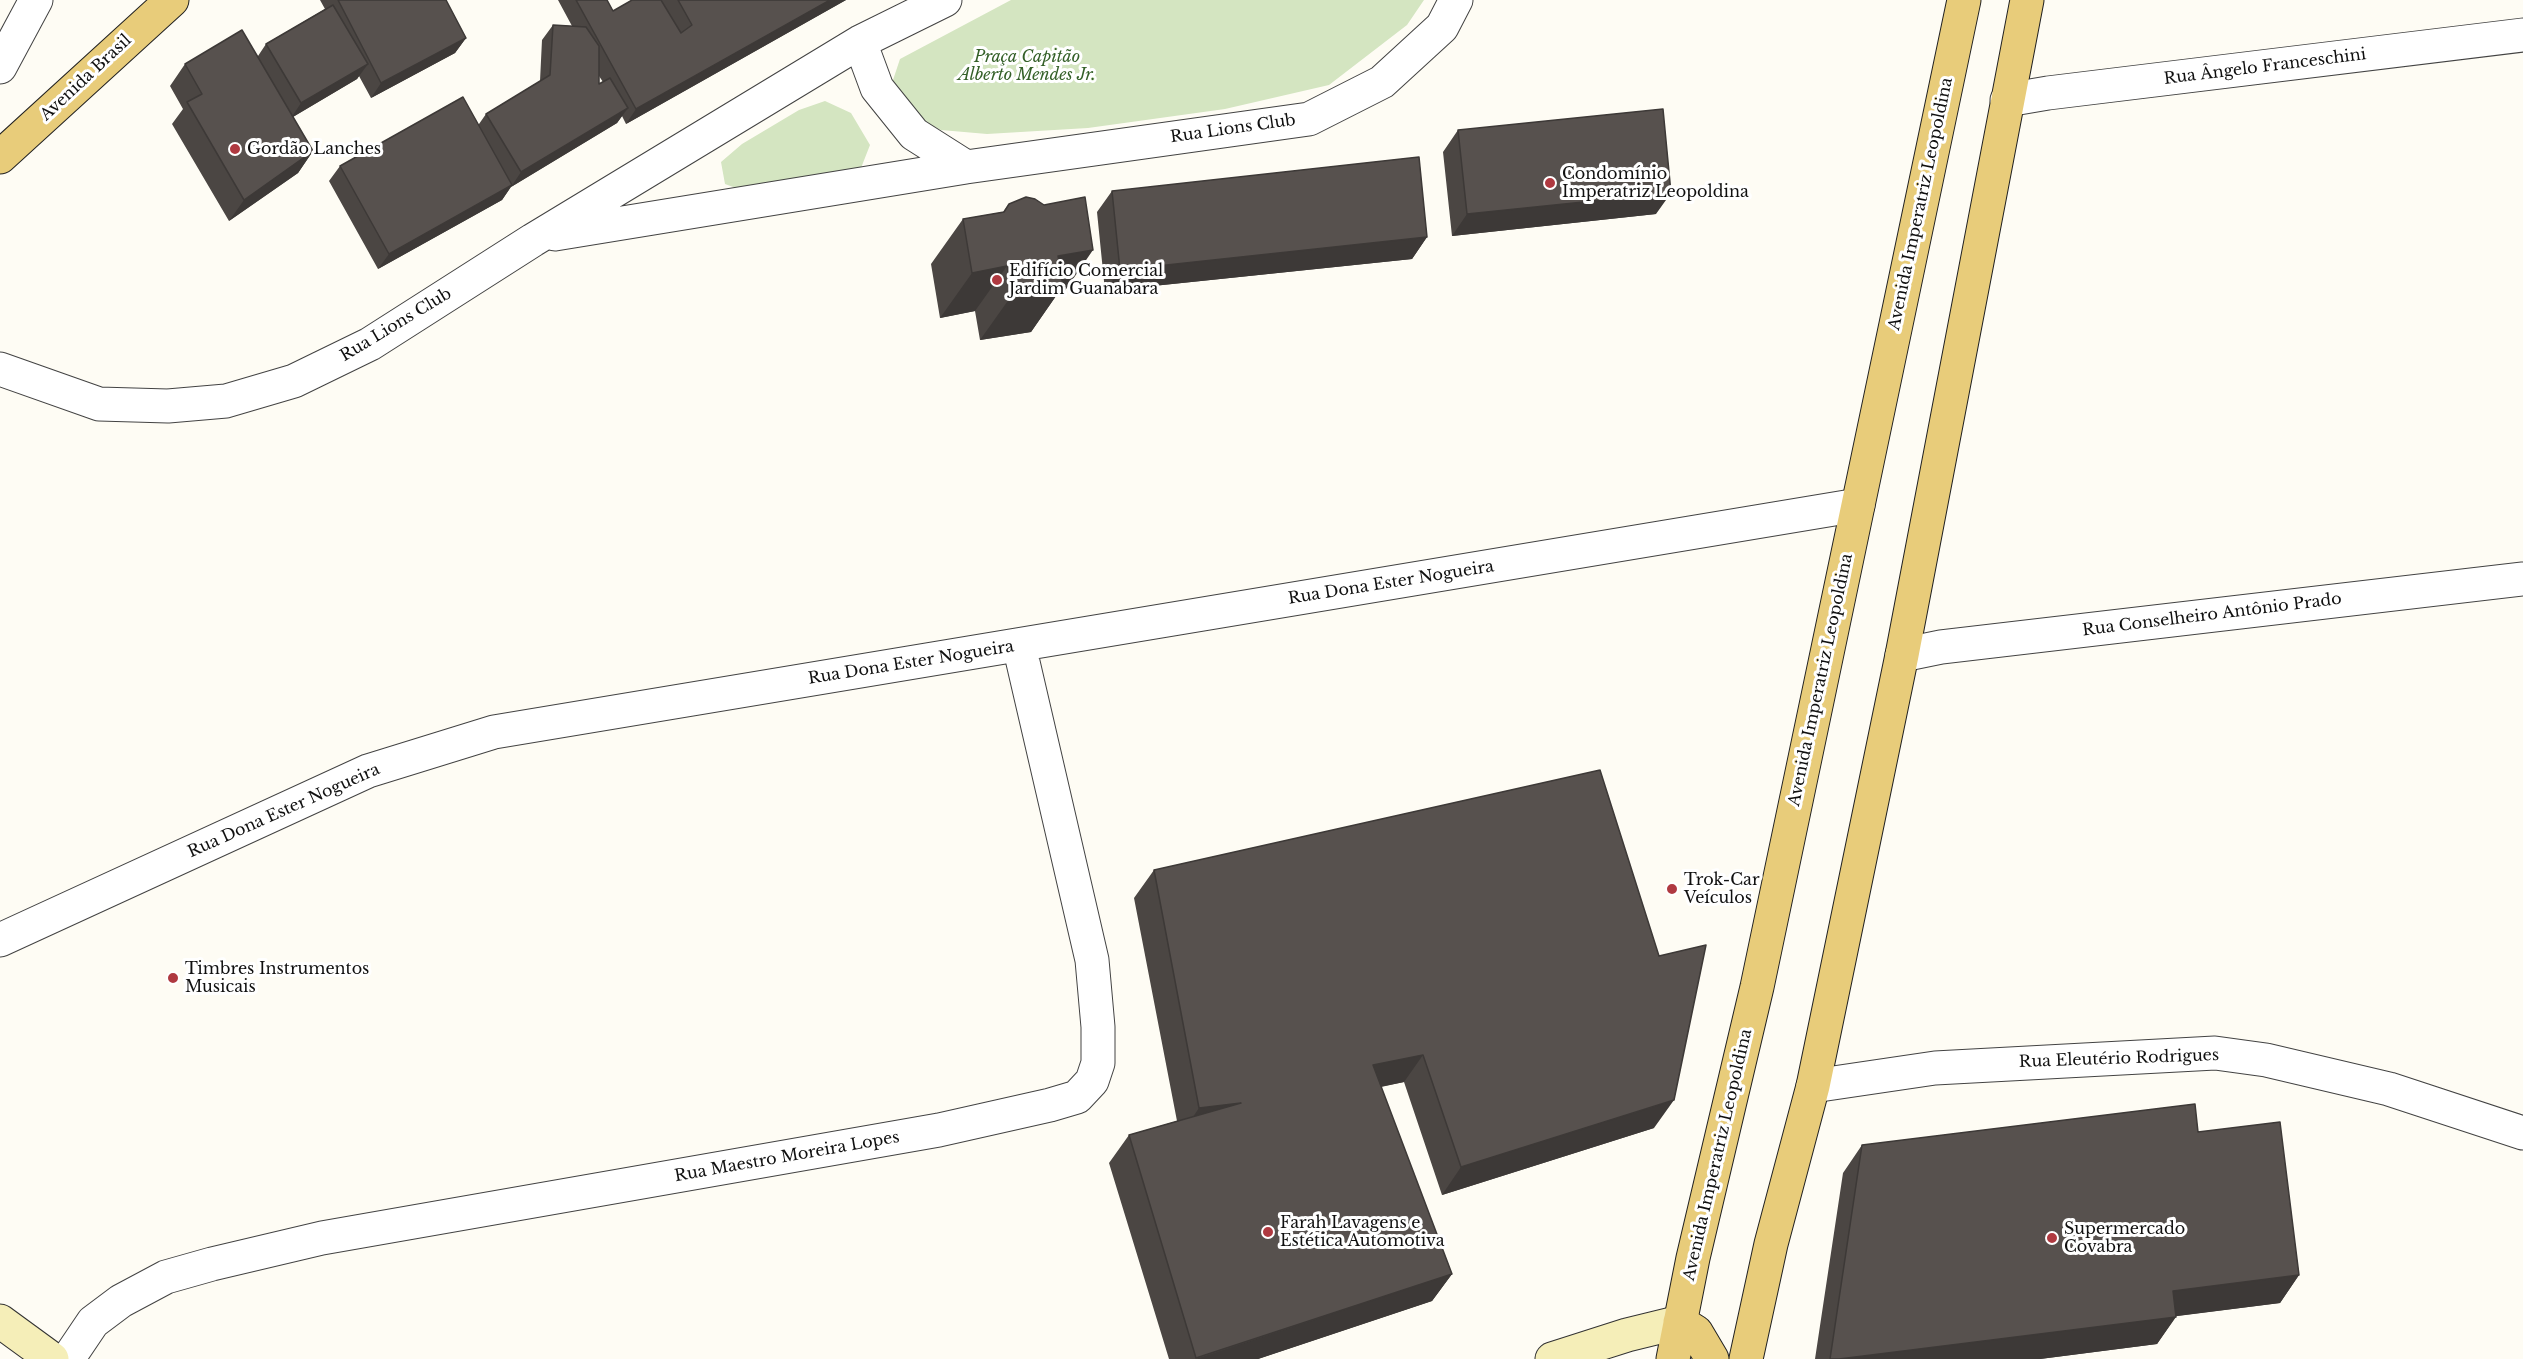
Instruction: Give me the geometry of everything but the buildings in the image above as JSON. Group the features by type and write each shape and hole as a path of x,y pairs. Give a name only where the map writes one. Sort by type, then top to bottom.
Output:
{"main road":[{"name":"Avenida Brasil","path":"0,157 172,0"},
{"name":"Avenida Imperatriz Leopoldina","path":"1673,1359 1757,987 1964,0"},
{"path":"1746,1359 1772,1244 1814,1086 1902,655 2027,0"},
{"path":"1680,1322 1696,1332 1712,1359"}],"street":[{"path":"0,67 36,0"},
{"name":"Rua Lions Club","path":"0,369 99,404 168,406 226,401 294,381 370,344 539,237 860,42 945,0"},
{"name":"Rua Lions Club","path":"539,237 966,167 1309,119 1382,82 1442,27 1456,0"},
{"name":"Rua Ângelo Franceschini","path":"2007,100 2048,93 2523,35"},
{"path":"860,42 877,88 914,134 966,167"},
{"name":"Rua Dona Ester Nogueira","path":"0,940 368,771 494,732 1858,505"},
{"name":"Rua Conselheiro Antônio Prado","path":"1902,655 1941,647 2523,579"},
{"name":"Rua Maestro Moreira Lopes","path":"68,1359 93,1322 121,1301 166,1277 212,1264 322,1238 939,1130 1077,1097 1092,1081 1098,1063 1098,1027 1092,960 1019,645"},
{"name":"Rua Eleutério Rodrigues","path":"1814,1086 1935,1068 2215,1053 2266,1060 2389,1089 2523,1133"},
{"path":"0,1321 52,1359"},
{"path":"1552,1359 1627,1335 1680,1322"}],"green space":[{"name":"Praça Capitão Alberto Mendes Jr.","path":"1011,0 1424,0 1407,25 1329,85 1225,109 1088,128 987,134 941,130 911,116 891,86 900,59"},
{"path":"825,101 851,113 870,145 861,168 747,192 725,184 721,162 742,144 799,110"}],"place":[{"name":"Gordão Lanches","path":"235,149"},
{"name":"Condomínio Imperatriz Leopoldina","path":"1550,183"},
{"name":"Edifício Comercial Jardim Guanabara","path":"997,280"},
{"name":"Trok-Car Veículos","path":"1672,889"},
{"name":"Timbres Instrumentos Musicais","path":"173,978"},
{"name":"Farah Lavagens e Estética Automotiva","path":"1268,1232"},
{"name":"Supermercado Covabra","path":"2052,1238"}]}
